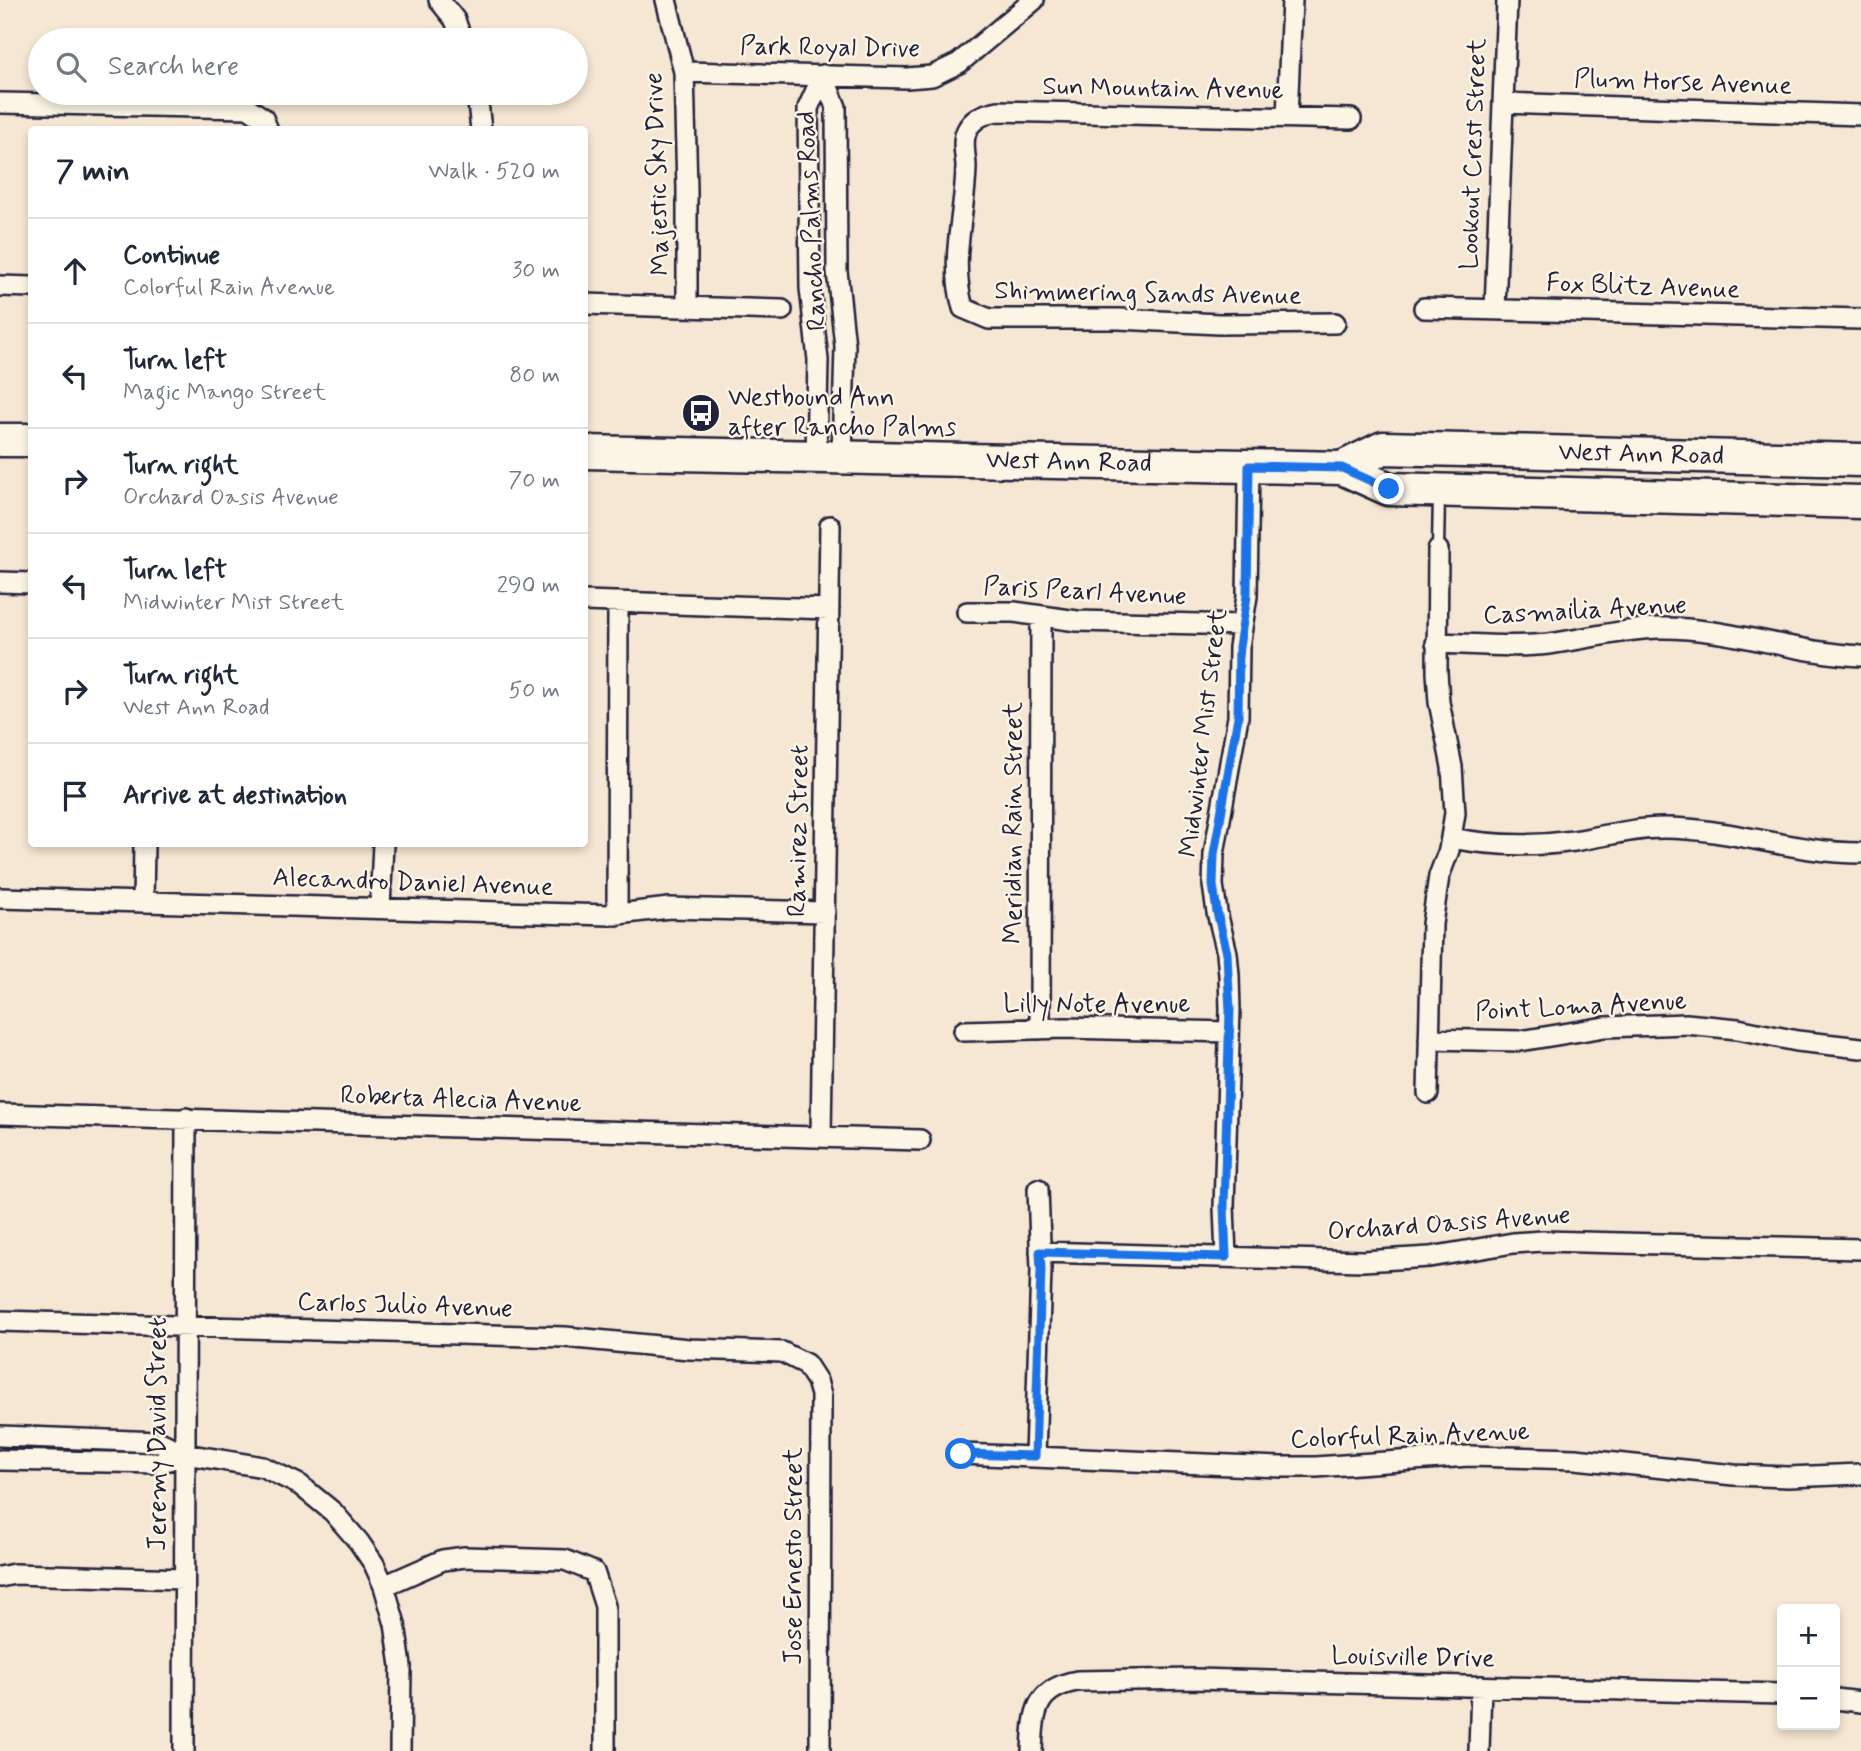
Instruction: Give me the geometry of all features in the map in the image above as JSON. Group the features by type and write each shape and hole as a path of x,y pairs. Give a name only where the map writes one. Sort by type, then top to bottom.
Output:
{"main road":[{"path":"0,440 28,440"},
{"name":"West Ann Road","path":"1342,468 1383,448 1861,460"},
{"name":"West Ann Road","path":"588,452 1342,468 1389,489 1861,502"}],"street":[{"path":"439,0 455,20 458,28"},
{"name":"Majestic Sky Drive","path":"666,0 684,72 688,190 687,307"},
{"name":"Park Royal Drive","path":"684,72 907,78 932,76 959,63 1034,0"},
{"path":"1287,117 1292,0"},
{"name":"Lookout Crest Street","path":"1495,309 1507,0"},
{"name":"Rancho Palms Road","path":"823,75 808,108 810,288 829,457"},
{"name":"Rancho Palms Road","path":"823,75 836,107 837,271 845,346 829,457"},
{"path":"0,103 28,104"},
{"name":"Plum Horse Avenue","path":"1503,103 1861,115"},
{"path":"99,105 248,108 265,124"},
{"path":"478,105 481,126"},
{"name":"Sun Mountain Avenue","path":"963,308 956,285 956,265 966,167 963,145 967,129 985,114 998,111 1351,119"},
{"path":"0,286 28,287"},
{"path":"588,304 782,310"},
{"name":"Fox Blitz Avenue","path":"1424,307 1861,319"},
{"name":"Shimmering Sands Avenue","path":"963,308 989,319 1119,319 1219,324 1335,323"},
{"name":"Midwinter Mist Street","path":"1226,1257 1224,1207 1229,1032 1227,953 1213,885 1214,854 1238,717 1239,647 1247,596 1249,466"},
{"name":"Ramirez Street","path":"821,1137 830,526"},
{"path":"1428,1093 1432,924 1439,876 1449,850 1455,795 1447,733 1439,702 1436,643 1438,550"},
{"path":"0,582 28,583"},
{"path":"588,601 829,609"},
{"path":"617,915 618,602"},
{"name":"Paris Pearl Avenue","path":"967,612 1014,612 1077,621 1242,625"},
{"name":"Meridian Rain Street","path":"1040,1029 1041,616"},
{"name":"Casmailia Avenue","path":"1436,643 1516,646 1547,644 1617,632 1661,628 1730,635 1818,652 1861,656"},
{"path":"1451,838 1485,845 1517,846 1573,841 1630,829 1688,829 1827,853 1861,853"},
{"path":"143,902 144,847"},
{"path":"380,908 383,847"},
{"name":"Alecandro Daniel Avenue","path":"0,898 617,915 669,908 825,912"},
{"name":"Point Loma Avenue","path":"1429,1039 1520,1041 1605,1027 1686,1024 1738,1029 1807,1042 1861,1048"},
{"name":"Lilly Note Avenue","path":"964,1031 1040,1029 1229,1032"},
{"name":"Roberta Alecia Avenue","path":"0,1114 920,1139"},
{"name":"Jeremy David Street","path":"184,1751 186,1118"},
{"path":"1035,1456 1041,1270 1038,1189"},
{"name":"Orchard Oasis Avenue","path":"1040,1252 1363,1261 1430,1257 1513,1243 1543,1241 1861,1249"},
{"name":"Carlos Julio Avenue","path":"0,1321 565,1336 689,1349 782,1352 806,1364"},
{"name":"Jose Ernesto Street","path":"806,1364 817,1381 821,1395 820,1751"},
{"path":"0,1436 160,1442 185,1454 263,1467 300,1485 333,1513 359,1542 374,1564 384,1587 396,1624 401,1666 400,1751"},
{"path":"0,1460 160,1464 185,1454"},
{"name":"Colorful Rain Avenue","path":"961,1454 1282,1467 1469,1456 1588,1460 1788,1477 1861,1474"},
{"path":"384,1587 443,1560 465,1557 565,1560 594,1572 605,1606 605,1751"},
{"path":"0,1577 14,1574 184,1579"},
{"name":"Louisville Drive","path":"1032,1751 1034,1714 1046,1693 1061,1684 1077,1681 1195,1679 1777,1694"},
{"path":"1479,1751 1481,1686"},
{"path":"1840,1700 1861,1702"}],"lane":[{"path":"1438,550 1439,490"}],"place":[{"name":"Westbound Ann after Rancho Palms","path":"701,413"}],"route":[{"path":"961,1454 1035,1456 1040,1252 1226,1257 1224,1207 1230,1010 1227,953 1213,885 1214,854 1238,717 1239,647 1247,596 1249,466 1342,468 1389,489"}]}
